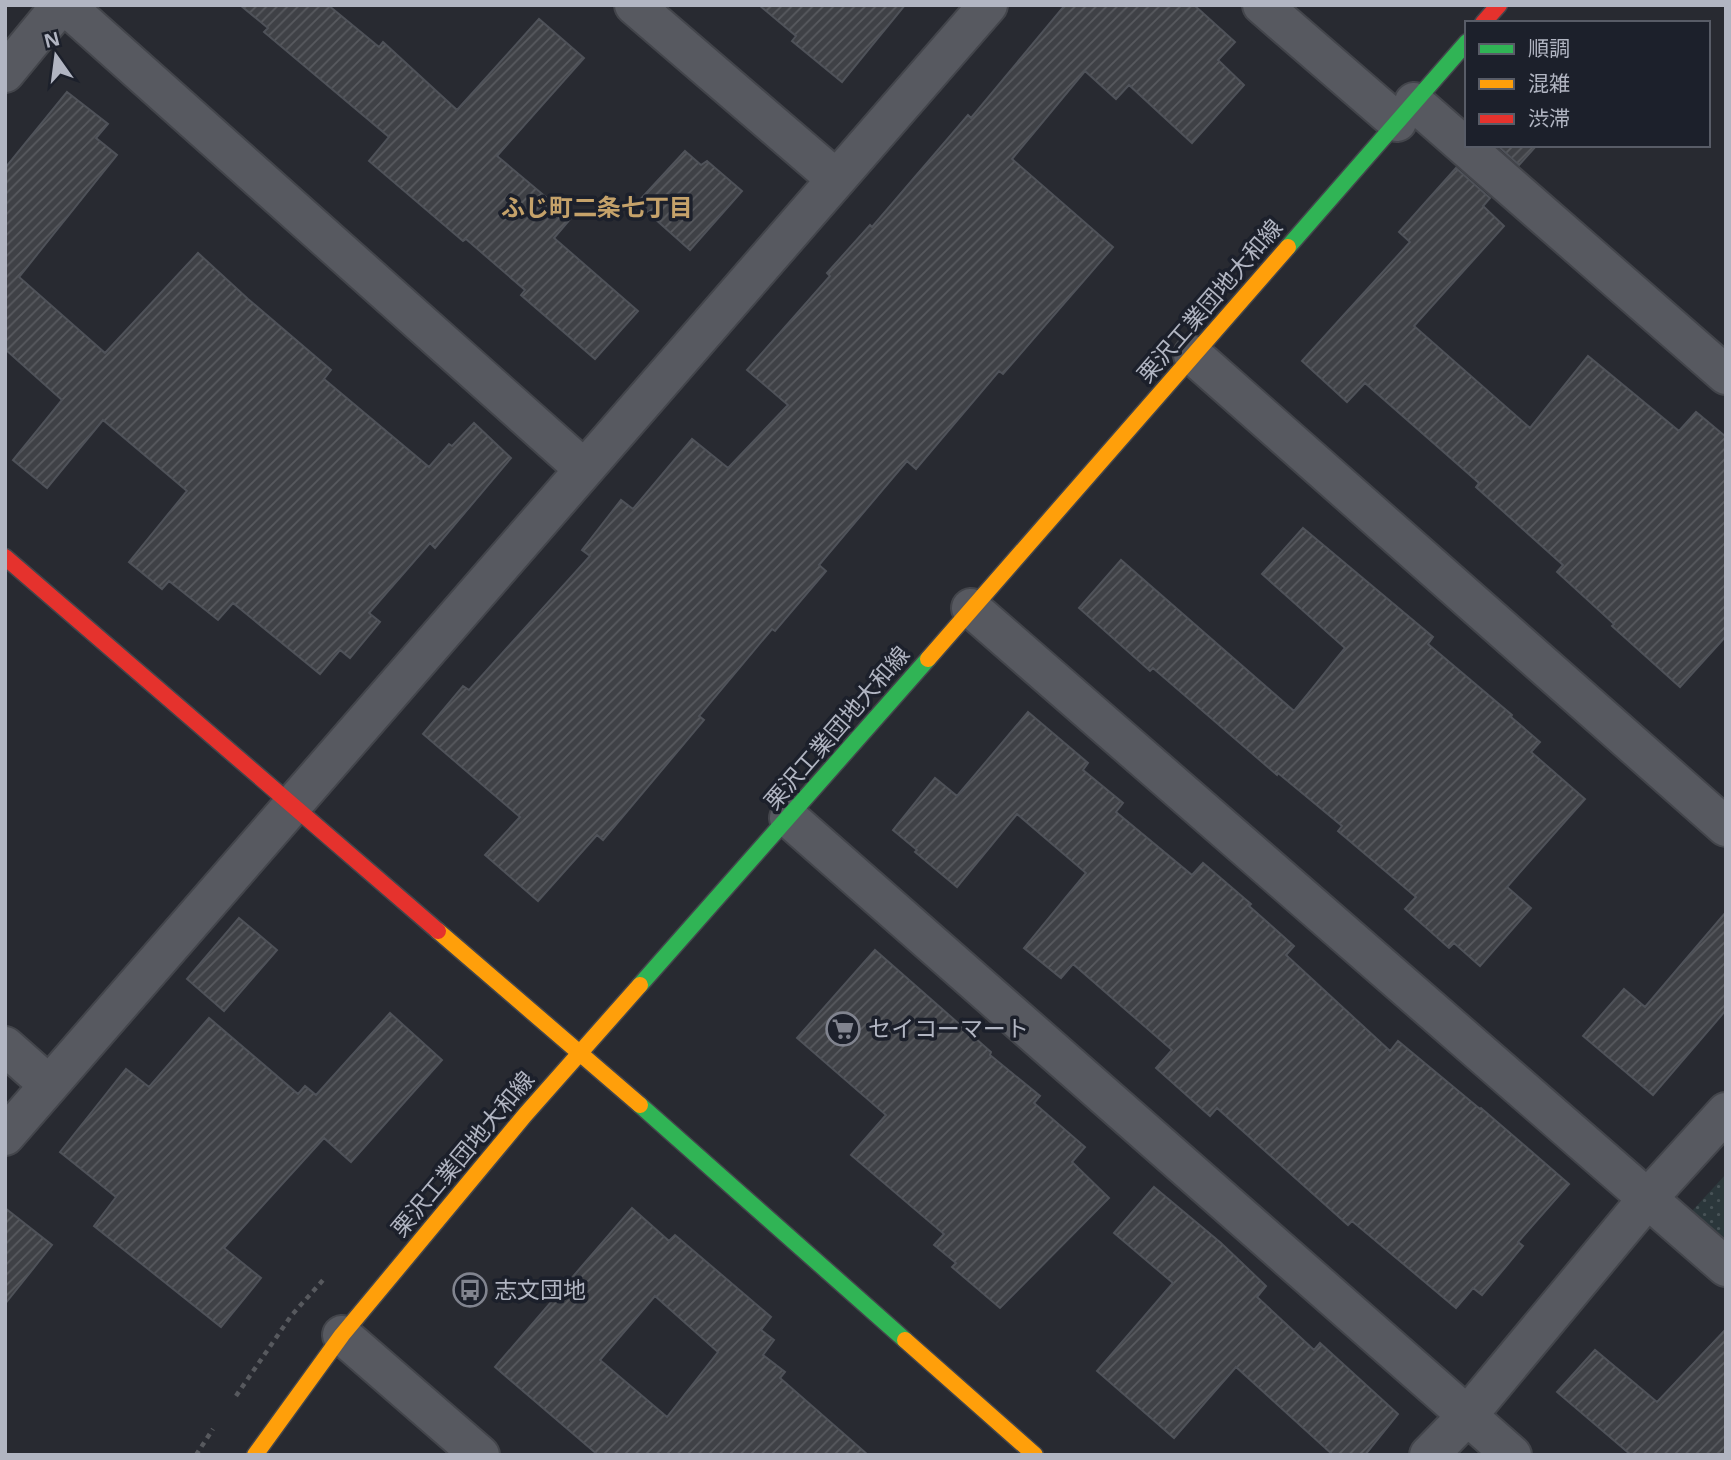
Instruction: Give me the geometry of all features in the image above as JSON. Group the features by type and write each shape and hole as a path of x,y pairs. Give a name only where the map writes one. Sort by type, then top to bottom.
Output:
{"main road":[{"path":"1485,21 1499,5"},
{"name":"栗沢工業団地大和線","path":"255,1455 342,1335 458,1193 1465,44"},
{"path":"5,557 291,806 580,1052 1035,1455"}],"street":[{"path":"5,74 63,5 584,469"},
{"path":"634,5 836,179"},
{"path":"5,1136 988,5"},
{"path":"1262,5 1406,112 1726,374"},
{"path":"1193,355 1726,827"},
{"path":"971,607 1726,1267"},
{"path":"789,818 1512,1455"},
{"path":"5,1046 50,1085"},
{"path":"1429,1455 1467,1416 1648,1198 1726,1112"},
{"path":"342,1335 480,1455"}],"shaded area":[{"path":"1726,1174 1726,1239 1692,1211"}],"building":[{"path":"240,5 328,5 379,47 383,42 457,110 539,19 584,58 497,156 571,218 554,238 638,311 595,359 521,295 525,290 369,161 389,137 264,32 268,28"},
{"path":"759,5 905,5 842,82 792,41 796,36"},
{"path":"1065,5 1194,5 1235,42 1218,60 1244,85 1192,143 1129,85 1116,99 1085,71 1012,159 1113,247 1003,374 999,371 916,469 907,461 819,565 826,571 775,631 772,629 699,716 704,720 603,840 597,835 538,901 485,855 520,817 423,734 463,686 469,690 590,556 582,550 621,500 633,509 692,439 728,468 788,405 747,370 830,276 827,273 870,225 872,227 968,115 971,118"},
{"path":"67,92 108,124 96,138 117,155 19,277 105,353 198,253 331,370 324,379 429,467 449,444 452,446 474,423 511,458 435,548 430,543 369,613 380,622 350,658 340,650 320,674 233,603 218,620 169,581 162,589 129,562 187,491 103,420 47,488 13,460 62,400 5,349 5,168"},
{"path":"1499,147 1535,147 1519,165"},
{"path":"685,151 701,165 707,161 742,191 690,250 637,203"},
{"path":"1456,168 1490,198 1483,206 1504,226 1414,326 1530,428 1588,356 1679,431 1696,412 1726,437 1726,636 1680,687 1557,572 1563,565 1476,487 1479,483 1365,383 1347,402 1302,361 1410,242 1399,232"},
{"path":"1303,528 1433,637 1428,644 1540,742 1531,752 1585,799 1507,887 1531,908 1480,966 1454,943 1449,948 1405,909 1416,897 1338,831 1342,826 1278,773 1277,775 1153,668 1150,671 1079,608 1121,560 1294,711 1345,648 1262,574"},
{"path":"1028,712 1088,763 1083,770 1123,803 1116,812 1192,875 1203,863 1294,946 1286,955 1390,1051 1398,1041 1569,1184 1518,1242 1523,1246 1482,1295 1473,1288 1456,1308 1352,1221 1348,1225 1217,1108 1210,1116 1156,1068 1172,1050 1073,964 1061,978 1024,948 1086,873 1017,814 957,887 893,830 935,778 957,796"},
{"path":"1726,912 1726,1010 1653,1095 1583,1036 1624,989 1645,1007"},
{"path":"239,918 277,950 224,1011 187,979"},
{"path":"875,950 991,1052 990,1055 1040,1096 1034,1103 1085,1147 1072,1162 1109,1198 1000,1308 952,1267 956,1263 934,1245 944,1234 851,1155 886,1115 797,1038"},
{"path":"390,1013 442,1060 351,1162 324,1138 224,1248 261,1278 221,1327 94,1226 116,1197 60,1152 126,1069 149,1087 209,1018 298,1094 305,1086 316,1095"},
{"path":"1154,1187 1221,1243 1266,1286 1257,1297 1314,1350 1320,1343 1398,1414 1365,1455 1333,1455 1236,1367 1174,1438 1097,1371 1173,1283 1114,1233"},
{"path":"5,1208 52,1245 5,1304"},
{"path":"632,1208 669,1241 675,1235 771,1317 761,1330 774,1340 763,1355 785,1372 780,1378 868,1455 598,1455 495,1367","holes":["655,1296 718,1352 667,1417 600,1360"]},
{"path":"1726,1329 1726,1455 1631,1455 1557,1392 1595,1350 1657,1402"}],"traffic: fast":[{"path":"1288,247 1465,44"},
{"path":"640,985 928,659"},
{"path":"640,1105 905,1340"}],"traffic: slow":[{"path":"928,659 1288,247"},
{"path":"438,931 640,1105"},
{"path":"255,1455 342,1335 525,1115 640,985"},
{"path":"905,1340 1035,1455"}],"traffic: jam":[{"path":"1485,21 1499,5"},
{"path":"5,557 438,931"}],"place":[{"name":"セイコーマート","path":"843,1029"},
{"name":"志文団地","path":"470,1290"}],"district":[{"name":"ふじ町二条七丁目","path":"597,208"}]}
